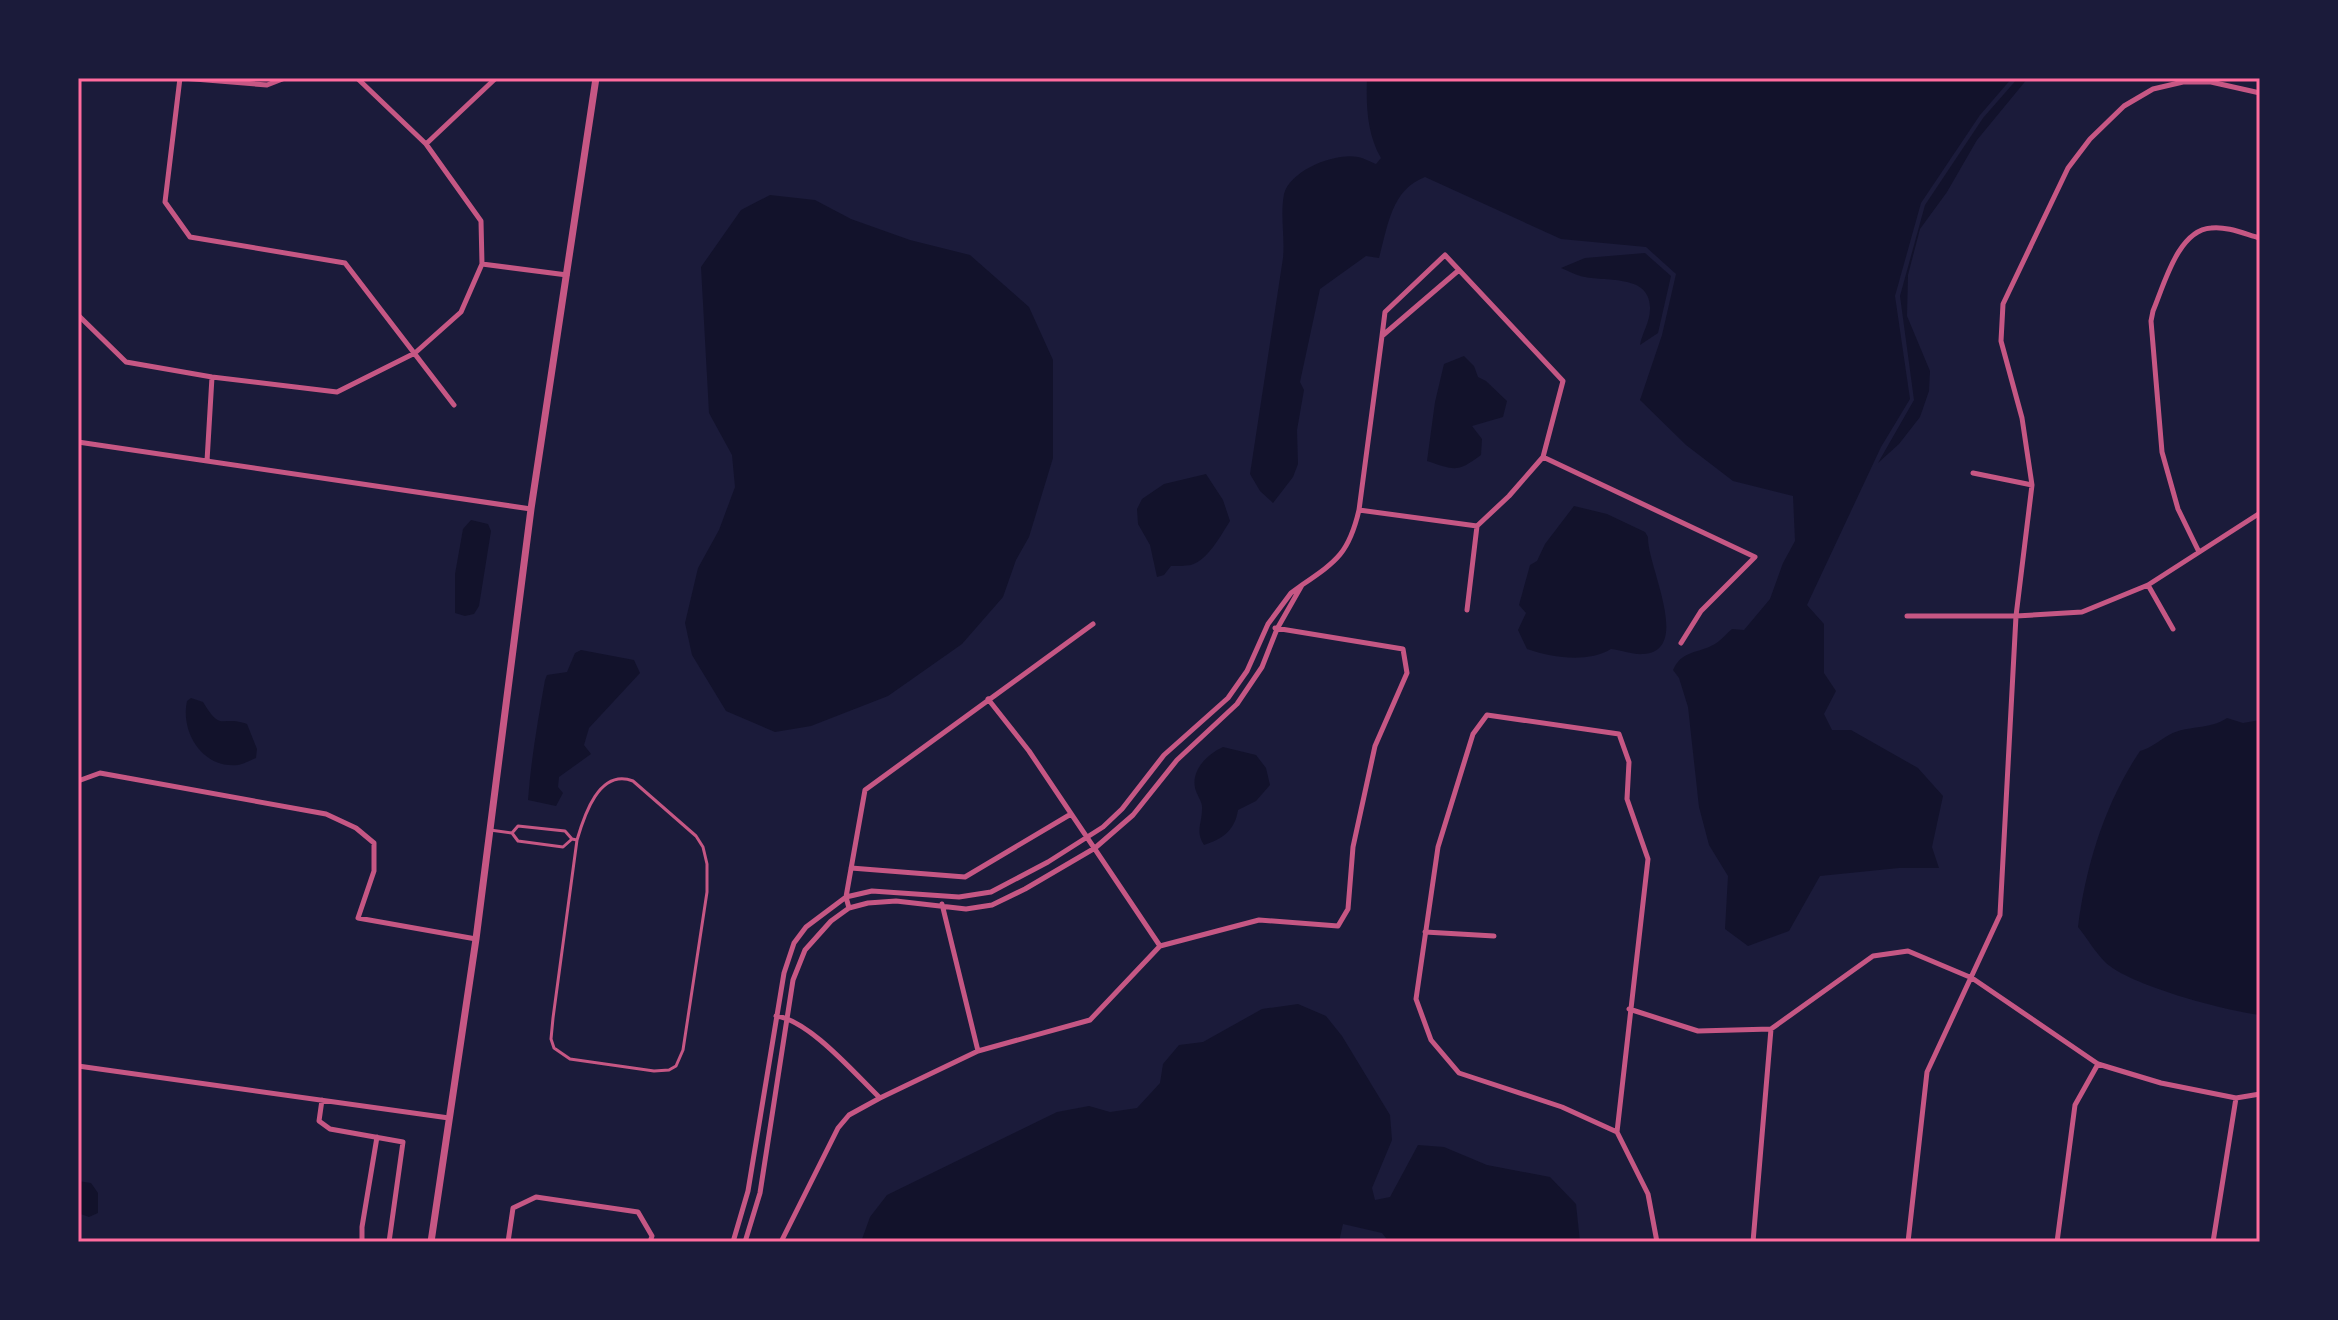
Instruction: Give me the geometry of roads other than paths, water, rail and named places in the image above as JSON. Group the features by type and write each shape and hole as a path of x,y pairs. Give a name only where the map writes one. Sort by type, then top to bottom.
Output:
{"street":[{"path":"285,78 267,85 181,78 165,202 190,237 345,263 454,405"},
{"path":"78,315 126,362 212,377 337,392 415,353 461,312 482,264 481,221 426,144 357,78"},
{"path":"426,144 496,78"},
{"path":"431,1242 476,939 531,509 596,78"},
{"path":"1908,1242 1927,1072 2000,915 2016,616 2032,485 2022,418 2001,341 2001,312 2068,168 2090,139 2124,106 2153,89 2198,81 2260,93"},
{"path":"2199,552 2178,509 2162,452 2151,321 2181,248 2191,236 2212,228 2260,238"},
{"path":"733,1242 748,1191 776,1016 784,973 794,943 806,927 846,897 872,891 941,896 991,892 1088,838 1122,809 1164,755 1228,698 1247,671 1268,624 1291,593 1333,564 1353,538 1385,312 1445,255 1563,381 1543,457 1477,526 1467,610"},
{"path":"482,264 567,275"},
{"path":"1382,336 1459,270"},
{"path":"207,461 212,377"},
{"path":"78,442 531,509"},
{"path":"1543,457 1755,557 1701,611 1681,643"},
{"path":"1973,473 2032,485"},
{"path":"1359,510 1477,526"},
{"path":"1907,616 2016,616 2082,612 2148,585 2260,513"},
{"path":"745,1242 760,1193 793,980 805,950 831,921 849,908 896,901 966,909 992,905 1095,848 1133,815 1177,760 1237,704 1262,667 1277,629 1302,585"},
{"path":"2148,585 2173,629"},
{"path":"849,908 846,897 865,790 1093,624"},
{"path":"781,1242 838,1128 849,1115 978,1051 1090,1020 1160,946 1259,920 1338,926 1348,909 1353,847 1375,746 1407,673 1403,649 1277,629 1268,624"},
{"path":"988,699 1029,751 1160,946"},
{"path":"1617,1132 1562,1107 1459,1073 1431,1040 1416,999 1438,847 1473,734 1487,715 1619,734 1629,762 1627,799 1648,859 1617,1132 1648,1194 1657,1242"},
{"path":"78,781 100,773 326,814 356,828 374,843 374,871 358,918 476,939"},
{"path":"851,868 965,877 1071,814"},
{"path":"941,896 978,1051"},
{"path":"1425,932 1494,936"},
{"path":"1629,1009 1698,1031 1771,1029 1873,956 1908,951 1972,978 2098,1064 2161,1083 2236,1098 2260,1094"},
{"path":"776,1016 788,1017 806,1028 880,1098"},
{"path":"1753,1242 1771,1029"},
{"path":"2057,1242 2075,1105 2098,1064"},
{"path":"78,1066 449,1118"},
{"path":"2213,1242 2236,1098"},
{"path":"322,1100 319,1121 324,1126 403,1142 389,1242"},
{"path":"362,1242 377,1137"},
{"path":"508,1242 513,1208 536,1197 638,1212 652,1236 650,1242"}],"lane":[{"path":"490,830 512,833 518,841 563,847 574,840 591,802 607,783 624,778 633,781 678,819 703,847 707,864 707,892 689,1015 680,1060 669,1070 654,1071 570,1059 554,1048 551,1039 553,1018 574,840"},
{"path":"512,833 518,826 565,831 574,840"}]}
